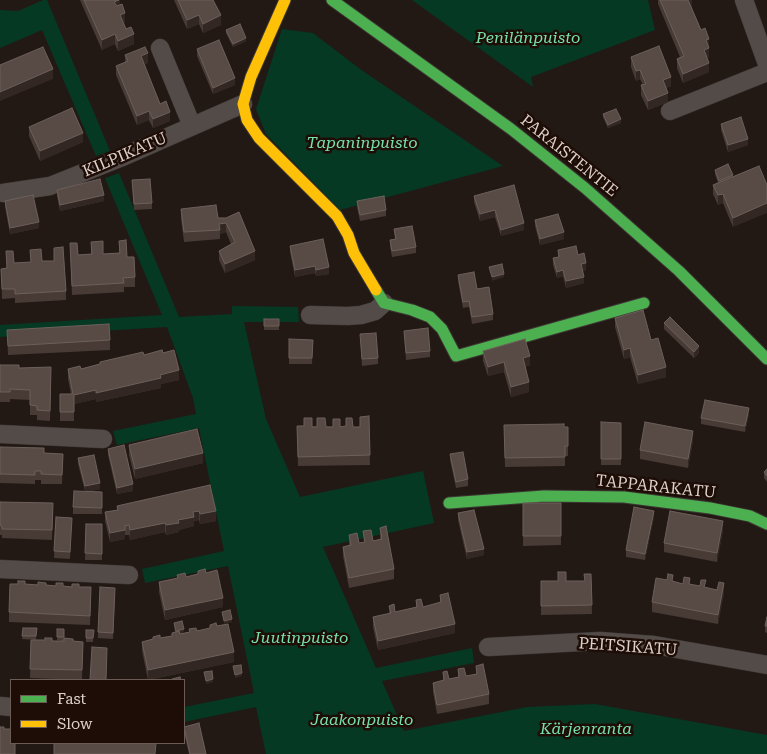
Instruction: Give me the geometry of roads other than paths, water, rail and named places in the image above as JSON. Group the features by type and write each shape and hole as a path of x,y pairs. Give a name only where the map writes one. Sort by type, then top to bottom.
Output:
{"street":[{"path":"285,0 251,78 243,104 247,120 259,138 337,216 348,235 354,254 384,302 430,317 442,329 456,356 644,303"},
{"name":"PARAISTENTIE","path":"332,0 511,129 585,188 679,271 767,360"},
{"path":"744,0 767,64"},
{"path":"160,48 192,126"},
{"path":"670,111 767,72"},
{"name":"KILPIKATU","path":"3,193 50,186 120,158 243,104"},
{"path":"310,315 361,315 375,311 384,302"},
{"path":"0,434 103,439"},
{"name":"TAPPARAKATU","path":"449,503 544,496 624,497 683,504 750,516 767,524"},
{"path":"0,570 129,575"},
{"name":"PEITSIKATU","path":"488,647 600,641 654,645 767,665"}],"park label":[{"name":"Penilänpuisto","path":"528,38"},
{"name":"Tapaninpuisto","path":"362,143"},
{"name":"Juutinpuisto","path":"300,638"},
{"name":"Jaakonpuisto","path":"362,720"},
{"name":"Kärjenranta","path":"586,729"}]}
